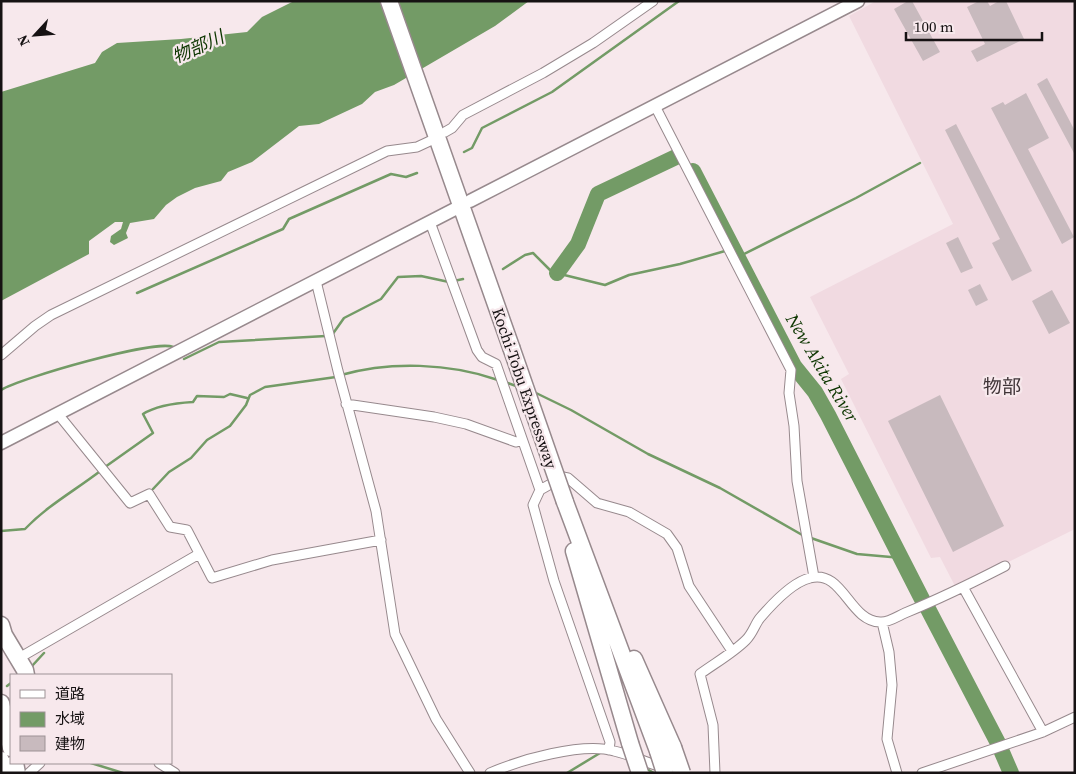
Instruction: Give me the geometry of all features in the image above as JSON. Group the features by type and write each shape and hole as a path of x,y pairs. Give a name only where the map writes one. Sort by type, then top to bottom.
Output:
{"highway":[{"name":"Kochi-Tobu Expressway","path":"390,1 439,127 511,347 565,502 596,580 639,670 665,749"},
{"path":"565,502 576,557 628,748 640,773"},
{"path":"1,625 4,635 19,658 26,674"},
{"path":"1,704 10,744"},
{"path":"665,749 666,773"},
{"path":"665,749 682,773"},
{"path":"5,765 17,773"}],"street":[{"path":"439,127 452,128 463,115 551,68 593,43 653,1"},
{"path":"470,201 858,1"},
{"path":"655,106 791,370 789,393 794,426 796,481 814,577"},
{"path":"1,355 51,315 387,151 417,147 432,140"},
{"path":"1,443 455,210"},
{"path":"430,222 477,350 482,357 496,364 540,490"},
{"path":"316,281 346,404 376,511 396,638 436,719 470,773"},
{"path":"346,404 434,417 466,424 516,442 522,440"},
{"path":"58,414 130,504 149,494 170,527 187,530 212,578 272,560 381,540"},
{"path":"609,750 610,742 554,581 533,505 540,490 563,477 568,478 597,503 629,512 667,534 677,548 689,586 732,651"},
{"path":"19,658 199,554"},
{"path":"715,773 713,726 700,674 748,638 759,619 797,584 814,577 834,582 858,612 871,620 882,622 963,587 1005,566"},
{"path":"963,587 1043,732"},
{"path":"882,622 889,652 892,685 886,732 889,749 897,773"},
{"path":"922,773 1043,732 1075,716"},
{"path":"490,773 528,758 598,748 609,750 628,748 644,762 690,773"},
{"path":"628,748 632,773"},
{"path":"29,773 39,764"},
{"path":"161,764 175,773"}],"shaded area":[{"path":"876,1 1075,1 1075,529 956,588 940,557 931,558 841,379 849,374 810,297 953,224 849,16"}],"water":[{"name":"物部川","path":"294,1 529,1 495,26 394,85 375,92 362,104 319,124 299,126 252,162 228,172 221,181 195,188 177,197 166,205 154,219 130,223 126,233 128,238 114,245 110,242 111,236 121,229 123,222 115,222 89,241 89,254 1,301 1,92 95,63 102,52 117,43 247,32 262,17"}],"building":[{"path":"908,1 912,1 940,52 923,61 894,9"},
{"path":"979,1 987,1 990,6 999,1 1006,1 1024,39 977,62 971,51 985,44 967,7"},
{"path":"1047,78 1075,131 1075,155 1037,84"},
{"path":"1026,93 1049,138 1028,149 1074,237 1062,244 991,108 1003,102 1005,105"},
{"path":"956,124 1032,271 1012,281 992,243 1000,239 945,130"},
{"path":"958,237 973,268 961,273 946,243"},
{"path":"980,284 988,300 976,306 968,290"},
{"path":"1052,290 1070,323 1049,334 1032,301"},
{"path":"940,395 1004,526 953,552 888,421"}],"waterway":[{"path":"464,152 472,148 482,128 552,92 679,1"},
{"name":"New Akita River","path":"557,273 578,244 598,194 676,157"},
{"path":"738,257 856,198 920,163"},
{"name":"New Akita River","path":"693,171 794,366 815,392 828,415 924,603"},
{"path":"137,293 283,229 289,219 391,174 406,177 417,173"},
{"path":"503,269 525,255 533,253 552,272 605,285 629,275 680,264 725,251"},
{"path":"332,335 344,318 381,299 398,277 421,276 449,282"},
{"path":"454,281 463,279"},
{"path":"184,359 219,342 326,336"},
{"path":"1,390 13,384 88,361 142,349 162,346 173,347"},
{"path":"341,375 379,367 420,366 460,370 498,380"},
{"path":"153,489 169,472 191,458 207,440 230,426 246,405 250,395 265,387 336,377"},
{"path":"505,382 519,387"},
{"path":"534,392 571,410 648,454 720,488 804,536"},
{"path":"105,467 153,433 143,414 154,408 193,402 197,396 224,397 230,394 247,398"},
{"path":"1,531 25,529 51,506 99,472"},
{"path":"811,538 857,554 902,558"},
{"name":"New Akita River","path":"927,607 998,743 1011,773"},
{"path":"32,666 44,653"},
{"path":"567,773 600,753"},
{"path":"94,764 123,773"},
{"path":"645,768 654,773"}],"district":[{"name":"物部","path":"1002,386"}]}
